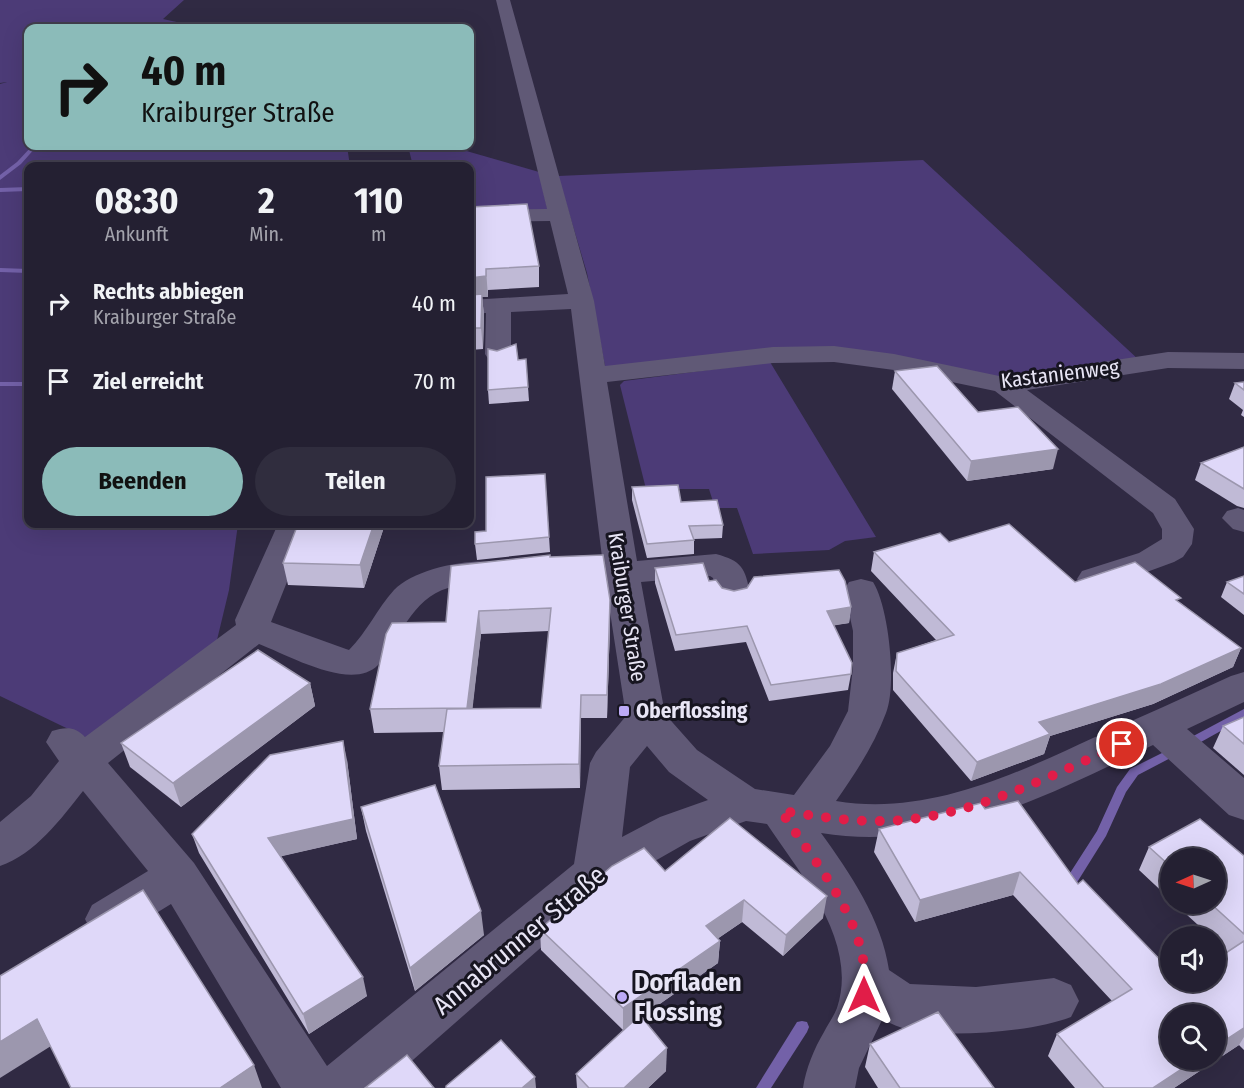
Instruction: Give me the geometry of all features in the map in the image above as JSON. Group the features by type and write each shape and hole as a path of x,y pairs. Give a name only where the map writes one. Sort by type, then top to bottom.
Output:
{"street":[{"name":"Kraiburger Straße","path":"503,0 582,301 591,376 646,719"},
{"path":"474,216 558,208"},
{"path":"474,307 582,301"},
{"path":"498,354 499,305"},
{"name":"Kastanienweg","path":"591,376 773,355 822,353 894,362 1004,385 1168,360 1244,361"},
{"path":"1004,385 1032,409 1164,506 1174,518 1179,531 1176,544 1165,554 1094,579"},
{"path":"255,629 253,620 292,528"},
{"path":"585,560 620,564 716,565 729,573 733,593"},
{"path":"255,629 342,662 358,663 374,648 401,604 419,586 448,576 529,568"},
{"path":"777,810 845,756 868,711 872,667 871,631 861,590"},
{"path":"0,848 46,808 74,751 255,629"},
{"path":"595,873 610,763 646,719 683,761 777,810 851,821 888,821 965,808 1028,786 1234,700"},
{"path":"1162,731 1244,803"},
{"path":"74,751 178,876 311,1088"},
{"path":"777,810 850,918 863,957 866,982 862,1007 831,1071 829,1088"},
{"name":"Annabrunner Straße","path":"342,1088 595,873 675,829 777,810"},
{"path":"69,942 178,876"},
{"path":"866,982 890,999 908,1007 976,1010 1054,1001"}],"shaded area":[{"path":"0,0 184,0 163,19 186,24 24,24 24,150 348,150 349,162 24,162 24,528 237,528 229,590 217,640 89,739 0,696 0,84 7,82 0,83"},
{"path":"409,150 463,150 539,172 548,212 474,212 474,162 412,162"},
{"path":"923,160 1139,360 1007,381 885,357 606,371 587,273 558,176"},
{"path":"770,362 876,537 845,541 829,550 753,554 737,508 715,508 709,489 646,489 620,385 624,381"}],"building":[{"path":"527,204 539,266 486,269 486,276 474,278 474,207"},
{"path":"482,294 481,328 474,328 474,295"},
{"path":"516,344 518,360 526,359 528,387 488,390 488,349 497,351"},
{"path":"937,366 978,412 1018,407 1058,449 971,461 895,371"},
{"path":"1244,382 1244,390 1235,383"},
{"path":"1244,447 1244,489 1201,463"},
{"path":"545,474 549,537 475,544 475,532 486,531 486,477"},
{"path":"678,485 681,502 717,500 723,525 689,526 694,540 647,544 632,487"},
{"path":"1009,524 1075,582 1135,562 1181,598 1176,600 1241,648 1161,684 1039,722 1050,734 977,762 896,671 897,653 954,635 874,552 940,533 949,542"},
{"path":"296,528 373,528 360,565 283,563"},
{"path":"550,555 550,557 603,555 610,600 607,695 581,695 579,764 439,766 447,709 541,708 551,608 479,611 467,708 370,709 386,634 392,623 446,622 451,566"},
{"path":"703,563 709,581 716,580 722,588 734,591 747,588 754,577 839,570 845,581 851,607 827,611 852,663 851,674 771,685 747,626 676,635 655,568"},
{"path":"1244,576 1244,594 1227,582"},
{"path":"258,650 310,683 173,783 121,743"},
{"path":"1244,717 1244,744 1223,726"},
{"path":"343,741 353,819 268,838 363,977 303,1014 192,834 270,755"},
{"path":"435,785 481,911 410,968 361,807"},
{"path":"1018,801 1078,884 1083,880 1160,960 1160,992 1226,992 1226,953 1244,941 1244,1028 1226,1040 1226,1004 1160,1004 1160,1070 1180,1070 1153,1088 1104,1088 1057,1034 1132,989 1020,872 920,900 879,829 981,803 985,809"},
{"path":"730,818 827,896 786,935 744,900 706,926 720,941 623,1008 540,929 612,866 644,848 665,871"},
{"path":"1200,819 1244,856 1244,934 1222,914 1226,914 1226,848 1160,848 1160,857 1149,847"},
{"path":"143,890 254,1065 220,1088 71,1088 37,1019 0,1042 0,976"},
{"path":"938,1012 994,1088 900,1088 870,1044"},
{"path":"640,1015 667,1048 624,1088 589,1088 576,1074"},
{"path":"501,1040 535,1077 522,1088 446,1088 446,1086"},
{"path":"407,1055 434,1088 365,1088"}],"waterway":[{"path":"0,178 19,163 30,150"},
{"path":"0,190 24,189"},
{"path":"0,270 24,271"},
{"path":"0,384 24,384"},
{"path":"1188,744 1244,713"},
{"path":"1067,888 1102,833 1121,790 1134,772 1176,750"},
{"path":"763,1088 802,1027"}],"place":[{"name":"Oberflossing","path":"624,711"},
{"name":"Dorfladen Flossing","path":"622,997"}],"route":[{"path":"864,995 866,982 863,957 850,918 781,811 851,821 888,821 965,808 1028,786 1122,744"}]}
